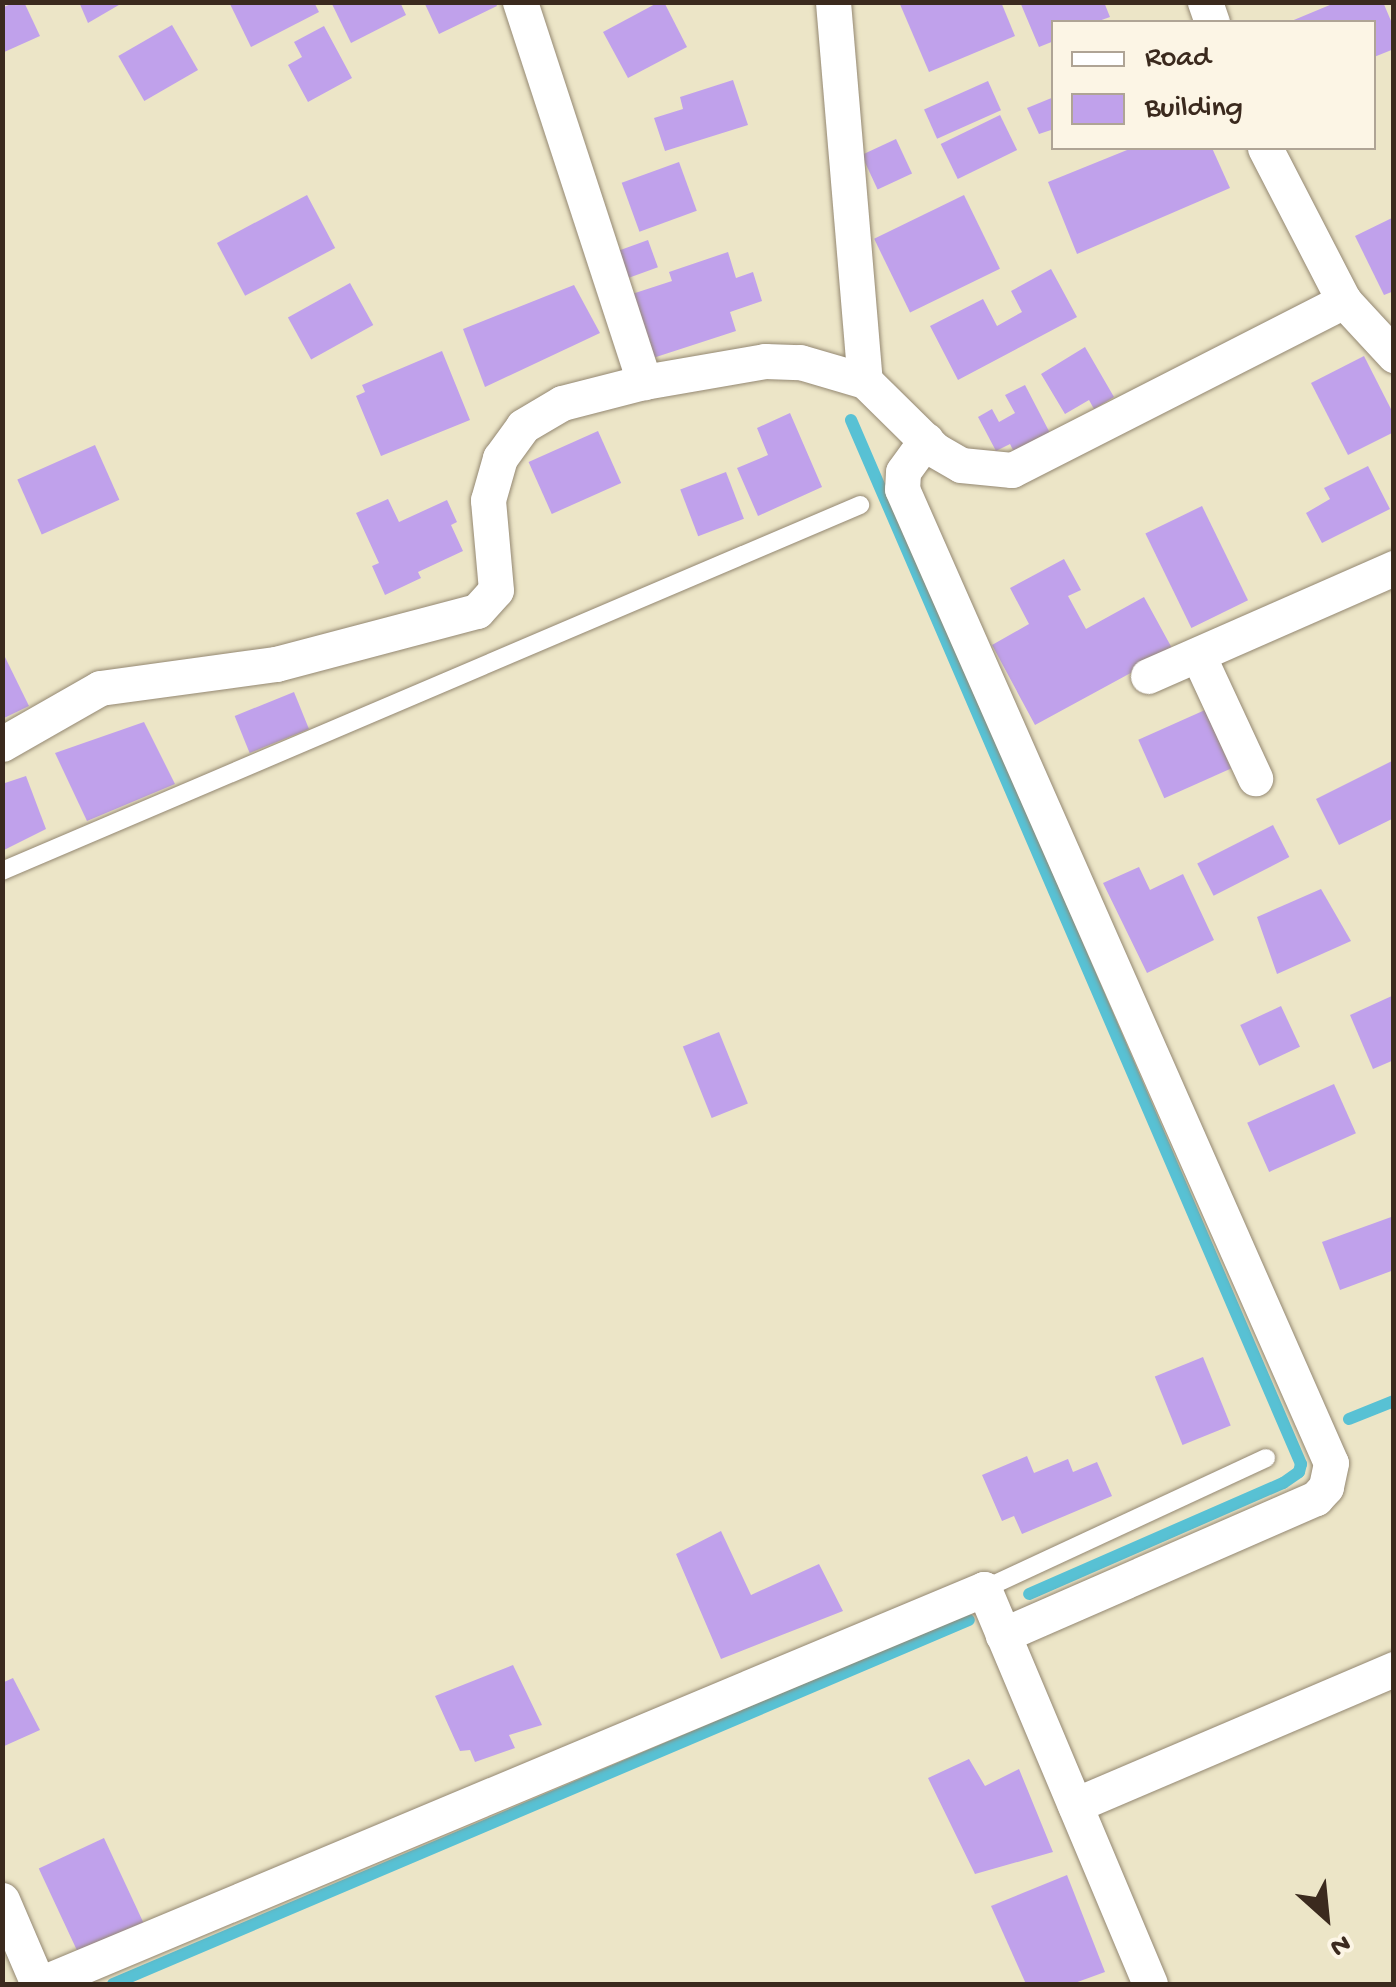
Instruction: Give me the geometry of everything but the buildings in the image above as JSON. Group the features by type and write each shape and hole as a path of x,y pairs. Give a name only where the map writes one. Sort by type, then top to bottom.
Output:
{"street":[{"path":"520,2 644,382"},
{"path":"834,2 866,381"},
{"path":"1265,150 1344,301 1394,355"},
{"path":"2,744 100,688 276,664 477,611 496,590 488,500 492,480 509,442 539,414 644,382 764,361 800,362 866,381 947,458 974,469 1025,467 1344,301"},
{"path":"926,440 904,472 902,488 1332,1464 1326,1488 1316,1498 1003,1635"},
{"path":"1148,676 1394,568"},
{"path":"1198,654 1256,778"},
{"path":"2,1900 39,1984 984,1588 1150,1984"},
{"path":"1075,1805 1394,1668"}],"lane":[{"path":"2,870 860,505"},
{"path":"984,1588 1266,1458"}],"waterway":[{"path":"851,420 1301,1464 1299,1472 1283,1483 1029,1594"},
{"path":"1349,1419 1394,1401"},
{"path":"113,1984 969,1620"}]}
